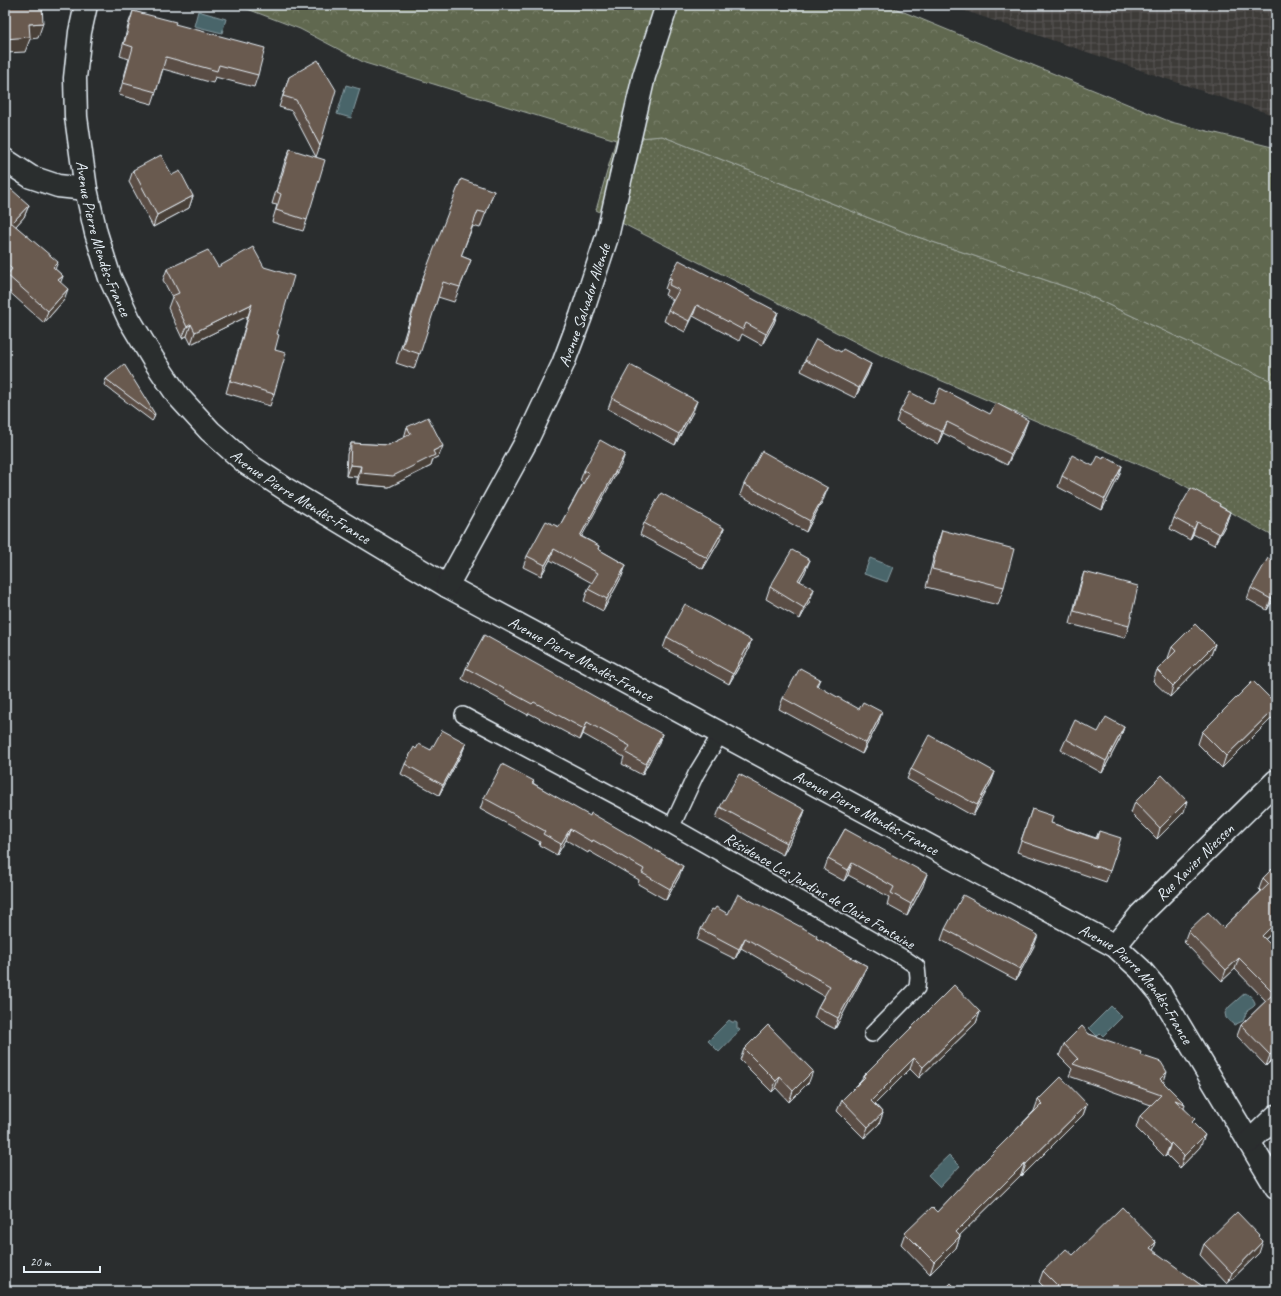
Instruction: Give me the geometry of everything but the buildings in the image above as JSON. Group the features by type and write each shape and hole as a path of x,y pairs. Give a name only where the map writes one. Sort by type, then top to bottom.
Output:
{"street":[{"name":"Avenue Pierre Mendès-France","path":"86,5 80,32 75,78 76,117 86,189 96,234 110,278 133,326 152,359 178,396 210,431 246,463 284,488 447,586 1115,946 1140,969 1160,993 1276,1187"},
{"name":"Avenue Salvador Allende","path":"447,586 527,440 563,364 581,316 607,237 644,76 667,5"},
{"path":"5,160 31,177 58,186 86,189"},
{"name":"Rue Xavier Niessen","path":"1115,946 1141,914 1276,781"},
{"path":"1249,1142 1276,1116"}],"lane":[{"name":"Résidence Les Jardins de Claire Fontaine","path":"463,715 672,826 904,958 917,967 917,988 872,1034"},
{"path":"672,826 696,774 721,733"}],"shaded area":[{"path":"948,5 1276,5 1276,116"}],"green space":[{"path":"237,5 887,5 1171,122 1276,148 1276,383 1081,292 912,235 662,136 616,140 365,63 300,29"},
{"path":"662,136 912,235 1081,292 1276,383 1276,538 1173,479 881,355 596,210 616,140"}],"water":[{"path":"198,11 226,19 222,33 194,26"},
{"path":"346,85 360,89 351,118 337,114"},
{"path":"870,558 893,567 887,582 864,574"},
{"path":"1245,993 1252,998 1255,1005 1247,1011 1243,1021 1234,1025 1226,1018 1225,1013 1229,1007"},
{"path":"1111,1006 1122,1017 1103,1036 1100,1033 1097,1036 1089,1028"},
{"path":"729,1020 737,1023 737,1028 740,1030 719,1052 708,1041"},
{"path":"949,1155 960,1166 940,1187 928,1175"}]}
